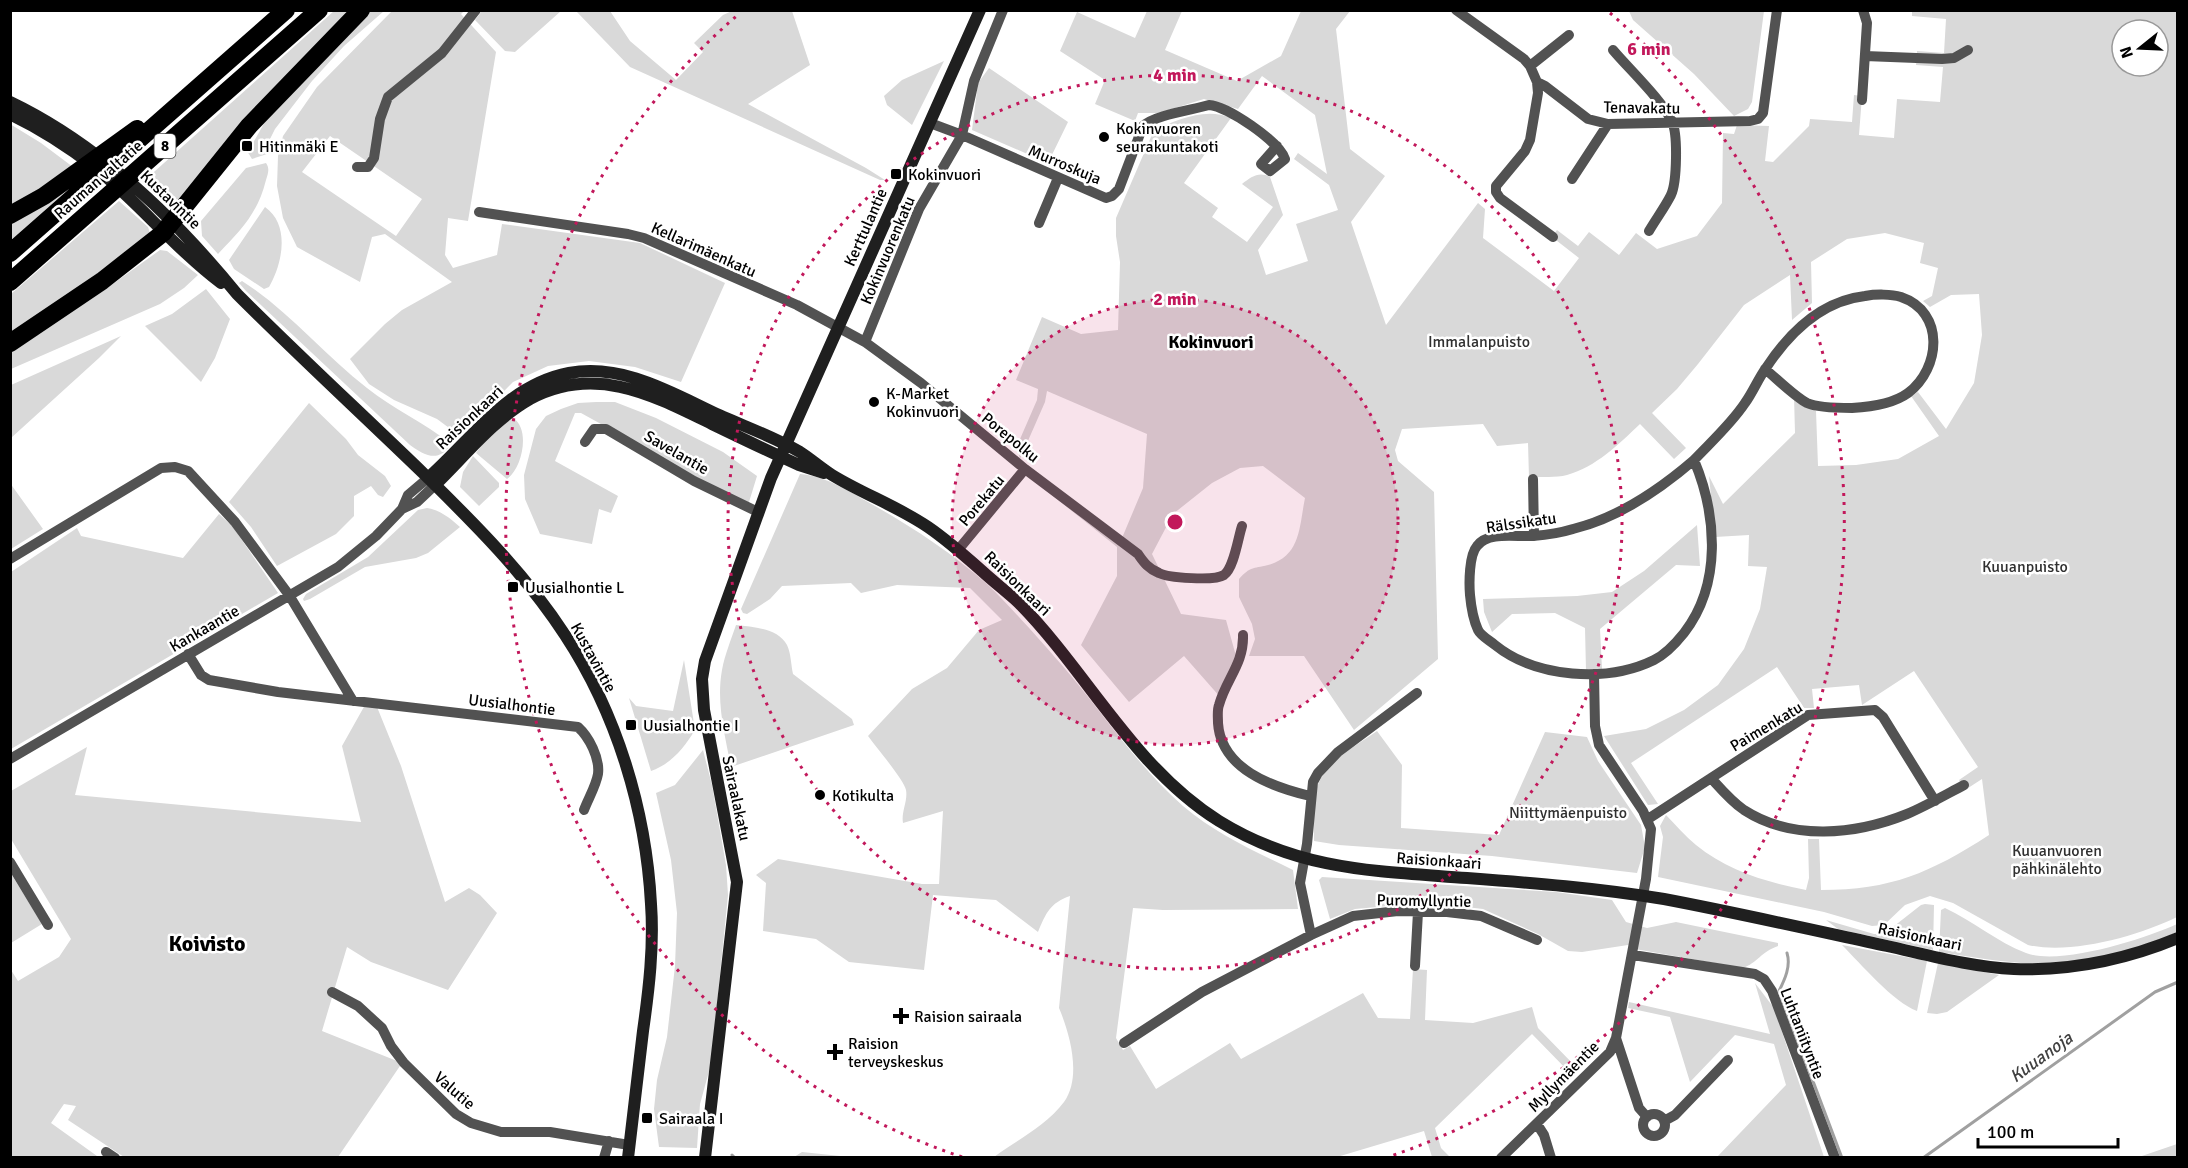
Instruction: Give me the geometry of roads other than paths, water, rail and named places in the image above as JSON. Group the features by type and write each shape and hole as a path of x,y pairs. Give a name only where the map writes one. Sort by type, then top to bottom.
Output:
{"highway":[{"name":"Rauman valtatie","path":"10,253 286,10"},
{"name":"Rauman valtatie","path":"10,282 319,10"},
{"path":"10,343 102,281 167,228 249,126 361,10"},
{"path":"10,215 44,196 128,135 189,96"}],"main road":[{"name":"Kerttulantie","path":"781,457 980,10"},
{"name":"Kustavintie","path":"10,102 63,130 104,159 167,228 209,259 237,294 311,368 431,481 520,574 566,636 603,706 628,772 642,829 648,868 652,925 649,983 629,1151"},
{"name":"Kustavintie","path":"10,114 52,137 139,199"},
{"name":"Raisionkaari","path":"431,481 507,402 546,380 571,373 604,372 641,380 786,445 833,476 913,517 958,550 1016,601 1044,630 1127,736 1179,792 1215,819 1260,844 1304,860 1385,873 1571,886 1643,896 1941,958 2009,968 2067,967 2104,962 2178,938"},
{"name":"Raisionkaari","path":"431,481 515,409 550,391 580,384 619,386 639,390 798,465 833,476"},
{"name":"Sairaalakatu","path":"705,1158 737,882 708,736 702,679 710,642 781,457"}],"street":[{"path":"357,167 368,167 374,158 380,119 388,97 442,53 476,10"},
{"name":"Kokinvuorenkatu","path":"865,342 919,209 962,135 974,81 1002,10"},
{"path":"1456,10 1530,66 1537,82 1539,93 1530,140 1525,151 1496,186 1496,192 1500,198 1553,237"},
{"name":"Tenavakatu","path":"1537,82 1588,119 1608,124 1733,122 1758,119 1763,113 1777,10"},
{"path":"1862,100 1867,23 1863,10"},
{"path":"1530,66 1569,35"},
{"path":"1613,50 1663,108 1673,123 1675,132 1674,184 1671,195 1649,231"},
{"path":"1865,56 1942,59 1954,58 1968,50"},
{"name":"Murroskuja","path":"930,123 1106,198 1119,189 1143,126 1147,122 1216,105 1277,146"},
{"path":"1572,179 1608,124"},
{"path":"1039,223 1058,178"},
{"name":"Kellarimäenkatu","path":"479,212 644,238 797,305 839,327"},
{"path":"1865,296 1901,297 1922,310 1933,329 1934,354 1927,369 1917,384 1907,393 1884,404 1836,409 1808,404 1765,369 1787,339 1817,313 1838,303 1865,296"},
{"path":"839,327 865,342"},
{"name":"Porepolku","path":"865,342 921,383 1025,469 1138,554 1148,567 1161,575 1214,578 1224,575 1231,566 1242,526"},
{"name":"Rälssikatu","path":"1694,460 1700,475 1710,525 1712,562 1706,593 1693,621 1675,644 1656,660 1627,669 1594,674 1565,672 1532,665 1502,651 1478,632 1469,588 1471,565 1476,547 1486,538 1534,536 1572,530 1604,519 1663,486 1694,460 1746,403 1765,369"},
{"name":"Savelantie","path":"585,442 594,429 606,429 694,481 758,512"},
{"path":"10,560 161,468 175,467 188,471 235,522 289,595 353,701"},
{"name":"Porekatu","path":"958,550 1025,469"},
{"path":"1533,479 1534,536"},
{"name":"Kankaantie","path":"10,759 338,567 359,552 402,509 417,502 431,481"},
{"path":"1243,635 1244,650 1219,705 1221,740 1233,759 1258,777 1310,796"},
{"name":"Uusialhontie","path":"188,654 201,675 209,680 278,692 578,727 586,734 597,763 598,775 584,810"},
{"path":"1594,674 1595,726 1599,745 1648,819"},
{"path":"1311,935 1300,883 1313,782 1325,764 1417,693"},
{"name":"Paimenkatu","path":"1648,819 1808,715 1875,710 1883,717 1935,801"},
{"path":"1711,778 1730,799 1758,818 1793,829 1813,832 1845,831 1906,815 1964,785"},
{"name":"Myllymäentie","path":"1502,1158 1610,1052 1617,1038 1652,839 1648,819"},
{"path":"10,862 48,925"},
{"name":"Puromyllyntie","path":"1124,1043 1202,992 1311,935 1353,916 1398,911 1447,912 1481,916 1536,940"},
{"path":"1415,966 1418,912"},
{"name":"Luhtaniityntie","path":"1633,955 1755,974 1764,979 1778,1006 1835,1158"},
{"name":"Valutie","path":"332,992 358,1006 382,1028 391,1046 404,1063 456,1114 471,1123 501,1132 550,1132 609,1141 629,1151"},
{"path":"1617,1038 1639,1108 1647,1117"},
{"path":"1664,1121 1675,1115 1728,1060"},
{"path":"1647,1117 1656,1115 1664,1121"},
{"path":"1647,1117 1643,1126 1651,1136 1661,1133 1664,1121"},
{"path":"1537,1124 1544,1135 1551,1158"},
{"path":"604,1158 609,1141"}],"waterway":[{"path":"1787,953 1788,968 1779,991 1842,1158"},
{"name":"Kuuanoja","path":"1923,1158 2155,992 2178,982"},
{"name":"Kuuanoja","path":"732,1155 735,1158"}],"place":[{"name":"Kokinvuoren seurakuntakoti","path":"1104,137"},
{"name":"Hitinmäki E","path":"247,146"},
{"name":"Kokinvuori","path":"896,174"},
{"name":"K-Market Kokinvuori","path":"874,402"},
{"name":"Uusialhontie L","path":"513,587"},
{"name":"Uusialhontie I","path":"631,725"},
{"name":"Kotikulta","path":"820,795"},
{"name":"Raision sairaala","path":"901,1016"},
{"name":"Raision terveyskeskus","path":"835,1052"},
{"name":"Sairaala I","path":"647,1118"}],"district":[{"name":"Kokinvuori","path":"1211,342"},
{"name":"Koivisto","path":"207,943"}],"park label":[{"name":"Immalanpuisto","path":"1479,341"},
{"name":"Kuuanpuisto","path":"2025,566"},
{"name":"Niittymäenpuisto","path":"1568,812"},
{"name":"Kuuanvuoren pähkinälehto","path":"2057,859"}]}
